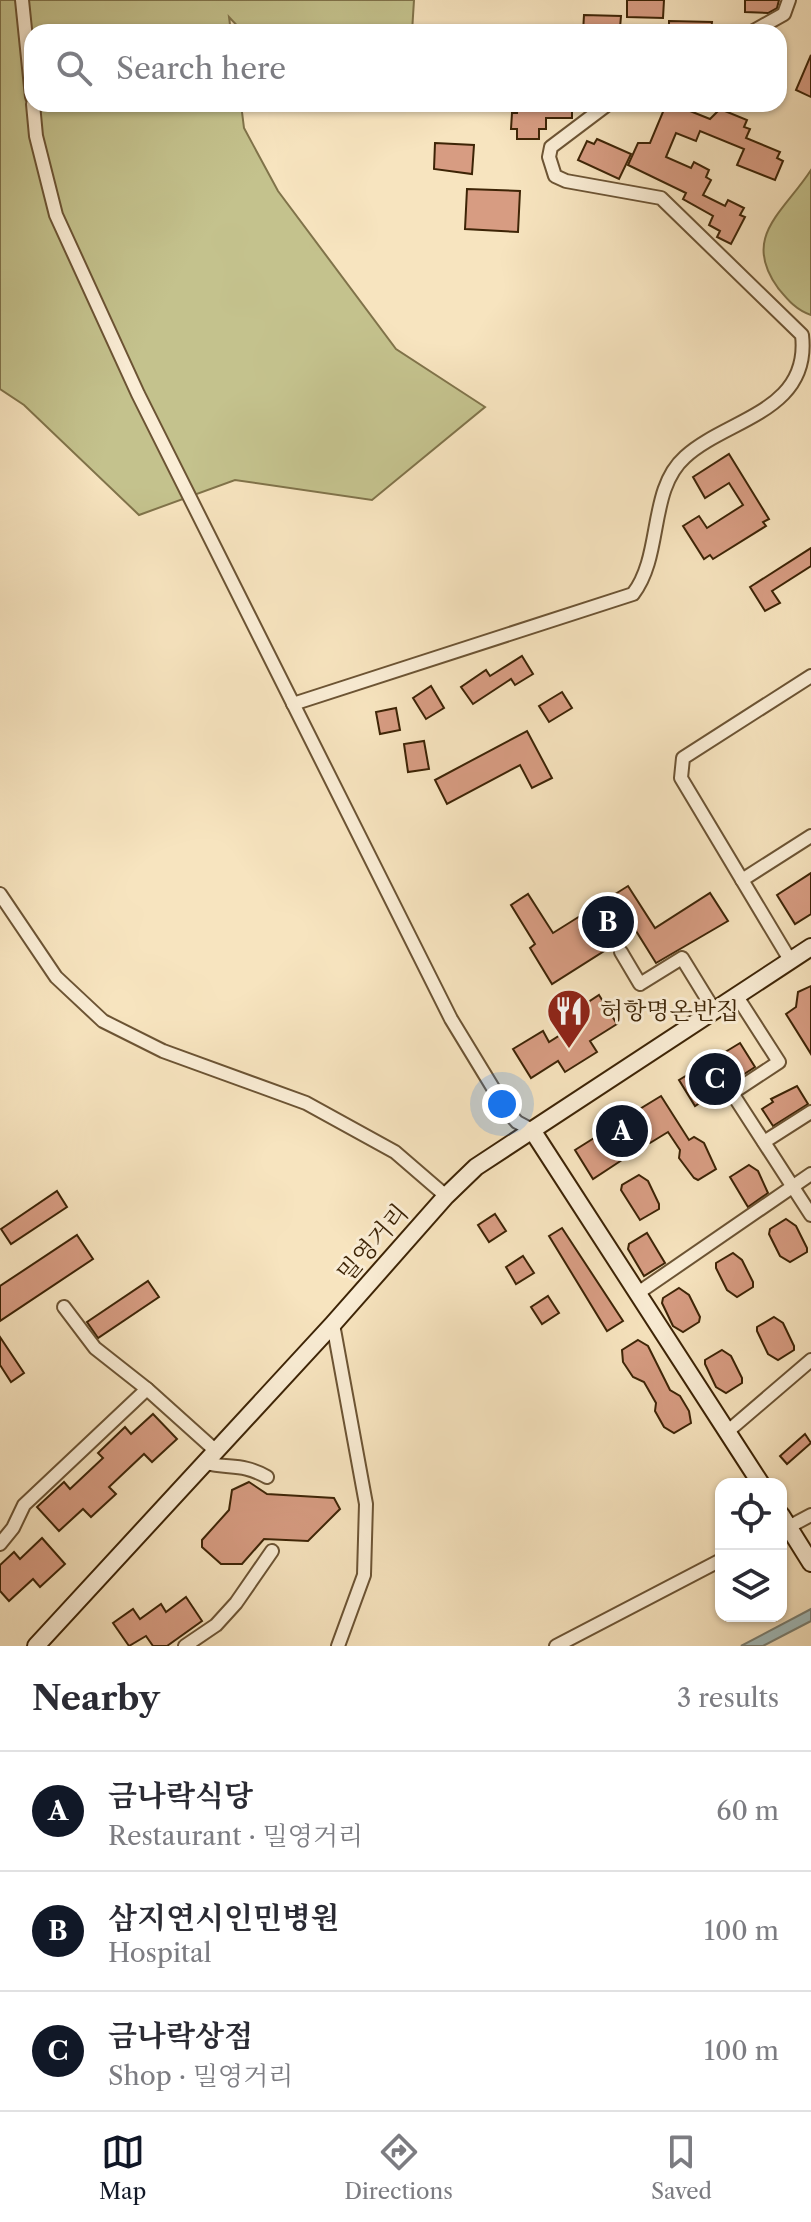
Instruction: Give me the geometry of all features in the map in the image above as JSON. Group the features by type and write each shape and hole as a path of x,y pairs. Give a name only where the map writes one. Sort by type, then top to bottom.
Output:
{"main road":[{"name":"밀영거리","path":"43,1644 446,1196 476,1167 811,947"},
{"path":"532,1130 757,1478"},
{"path":"787,1530 811,1563"}],"street":[{"path":"22,0 24,24"},
{"path":"766,24 784,14 789,0"},
{"path":"34,112 36,136 56,215 138,394 451,1019 507,1111 517,1122 532,1130"},
{"path":"293,704 633,594 645,574 666,488 675,468 702,444 799,393 809,364 802,335 673,206 645,193 566,181 555,176 549,157 551,147 597,112"},
{"path":"790,960 681,778 681,763 811,676"},
{"path":"742,880 811,836"},
{"path":"0,894 56,977 103,1021 163,1051 306,1103 395,1152 446,1196"},
{"path":"621,952 640,984 682,958 714,1010"},
{"path":"736,995 779,1062 732,1093 811,1215"},
{"path":"764,1142 811,1112"},
{"path":"638,1293 811,1174"},
{"path":"64,1307 95,1348 147,1389 211,1457 225,1468 246,1465 267,1477"},
{"path":"333,1324 366,1504 364,1575 338,1646"},
{"path":"727,1432 811,1360"},
{"path":"0,1544 13,1528 24,1505 147,1389"},
{"path":"787,1523 811,1515"},
{"path":"185,1646 216,1625 236,1603 272,1551"},
{"path":"556,1646 715,1563"}],"shaded area":[{"path":"0,0 414,0 412,24 236,24 229,17 230,24 24,24 24,112 242,112 244,128 278,191 396,349 485,407 372,500 235,480 139,515 24,405 0,389"},
{"path":"811,170 811,315 797,307 778,288 764,254 770,226"}],"water":[{"path":"811,1609 811,1621 763,1646 741,1646 787,1622"}],"building":[{"path":"627,0 664,0 663,18 627,17"},
{"path":"745,0 779,0 777,8 768,13 745,12"},
{"path":"584,15 621,16 620,24 583,24"},
{"path":"669,21 712,22 712,24 669,24"},
{"path":"811,55 811,97 796,90"},
{"path":"572,112 572,118 546,118 546,129 539,129 539,139 517,139 517,129 511,129 512,113"},
{"path":"663,112 692,112 710,119 717,112 727,112 747,120 744,127 750,129 746,138 780,152 777,158 783,161 775,180 737,165 744,149 700,131 696,141 676,133 666,157 691,168 694,162 709,170 706,177 711,180 703,195 725,206 728,200 744,208 740,215 745,217 731,244 717,237 720,231 709,225 713,216 683,199 686,193 628,165 638,143 650,143"},
{"path":"597,139 631,154 619,179 578,160 587,141 594,144"},
{"path":"435,143 474,145 472,174 434,169"},
{"path":"467,189 520,191 518,232 465,229"},
{"path":"729,454 769,519 763,522 766,526 713,559 710,555 704,559 683,526 699,516 707,528 743,505 729,483 705,498 693,477"},
{"path":"811,548 811,566 772,591 780,603 765,611 750,587"},
{"path":"522,656 533,674 515,685 511,679 473,704 461,687 486,670 490,676"},
{"path":"431,686 444,708 426,719 413,698"},
{"path":"562,692 572,708 549,722 539,706"},
{"path":"396,708 400,730 380,734 376,712"},
{"path":"527,731 552,778 532,788 520,765 447,804 435,780"},
{"path":"424,741 429,769 408,772 404,744"},
{"path":"811,873 811,914 795,924 777,895"},
{"path":"628,886 655,928 710,893 728,921 656,963 636,931 552,984 530,948 535,944 511,905 528,894 553,933"},
{"path":"811,986 811,1054 786,1014 796,1007 798,992"},
{"path":"599,995 617,1024 590,1041 597,1052 565,1072 558,1061 531,1078 513,1049 543,1031 549,1042 576,1025 570,1014"},
{"path":"740,1043 755,1067 695,1106 679,1080"},
{"path":"797,1086 808,1104 773,1126 762,1109 773,1102 771,1099"},
{"path":"661,1096 689,1140 694,1137 704,1143 716,1169 698,1180 694,1178 679,1158 680,1150 668,1132 650,1143 646,1137 619,1154 622,1160 593,1179 575,1150 602,1133 598,1127 630,1107 633,1113"},
{"path":"749,1165 758,1171 768,1193 748,1207 730,1177"},
{"path":"639,1175 648,1181 659,1204 659,1209 640,1220 621,1190 622,1185"},
{"path":"57,1191 67,1207 11,1244 1,1229"},
{"path":"495,1214 506,1231 489,1242 478,1225"},
{"path":"786,1219 796,1226 807,1248 807,1252 790,1262 780,1256 769,1234 770,1229"},
{"path":"562,1228 623,1321 607,1331 549,1236"},
{"path":"647,1233 665,1263 644,1276 628,1249 629,1244"},
{"path":"77,1235 93,1259 0,1321 0,1286"},
{"path":"733,1253 742,1260 753,1282 753,1287 737,1297 727,1290 716,1268 716,1263"},
{"path":"523,1256 534,1273 516,1284 506,1267"},
{"path":"148,1281 159,1297 98,1338 87,1322"},
{"path":"679,1288 689,1295 700,1317 699,1322 683,1332 673,1326 662,1303 663,1298"},
{"path":"548,1296 559,1313 542,1324 531,1307"},
{"path":"774,1317 783,1323 794,1346 794,1350 778,1360 768,1354 757,1331 757,1327"},
{"path":"0,1337 24,1373 11,1382 0,1365"},
{"path":"638,1340 648,1346 670,1390 680,1396 689,1411 691,1423 674,1433 664,1427 655,1411 656,1403 644,1382 633,1377 623,1362 622,1350"},
{"path":"722,1350 731,1356 742,1378 742,1383 726,1393 716,1387 705,1364 705,1360"},
{"path":"153,1414 177,1439 152,1462 144,1454 109,1487 116,1494 91,1517 83,1509 59,1531 37,1507 64,1482 70,1489 103,1458 98,1453 125,1427 131,1434"},
{"path":"805,1434 811,1443 787,1464 780,1456"},
{"path":"249,1482 267,1494 334,1498 340,1509 308,1541 264,1539 242,1564 221,1564 202,1547 202,1540 229,1510 232,1490"},
{"path":"42,1538 65,1564 40,1587 33,1579 9,1601 0,1591 0,1565 14,1552 20,1559"},
{"path":"186,1597 202,1621 167,1646 153,1646 146,1636 129,1646 113,1623 133,1609 140,1619 161,1604 166,1612"}],"place":[{"name":"삼지연시인민병원","path":"608,922"},
{"name":"허항명온반집","path":"569,1050"},
{"name":"금나락상점","path":"715,1079"},
{"name":"금나락식당","path":"622,1131"}]}
